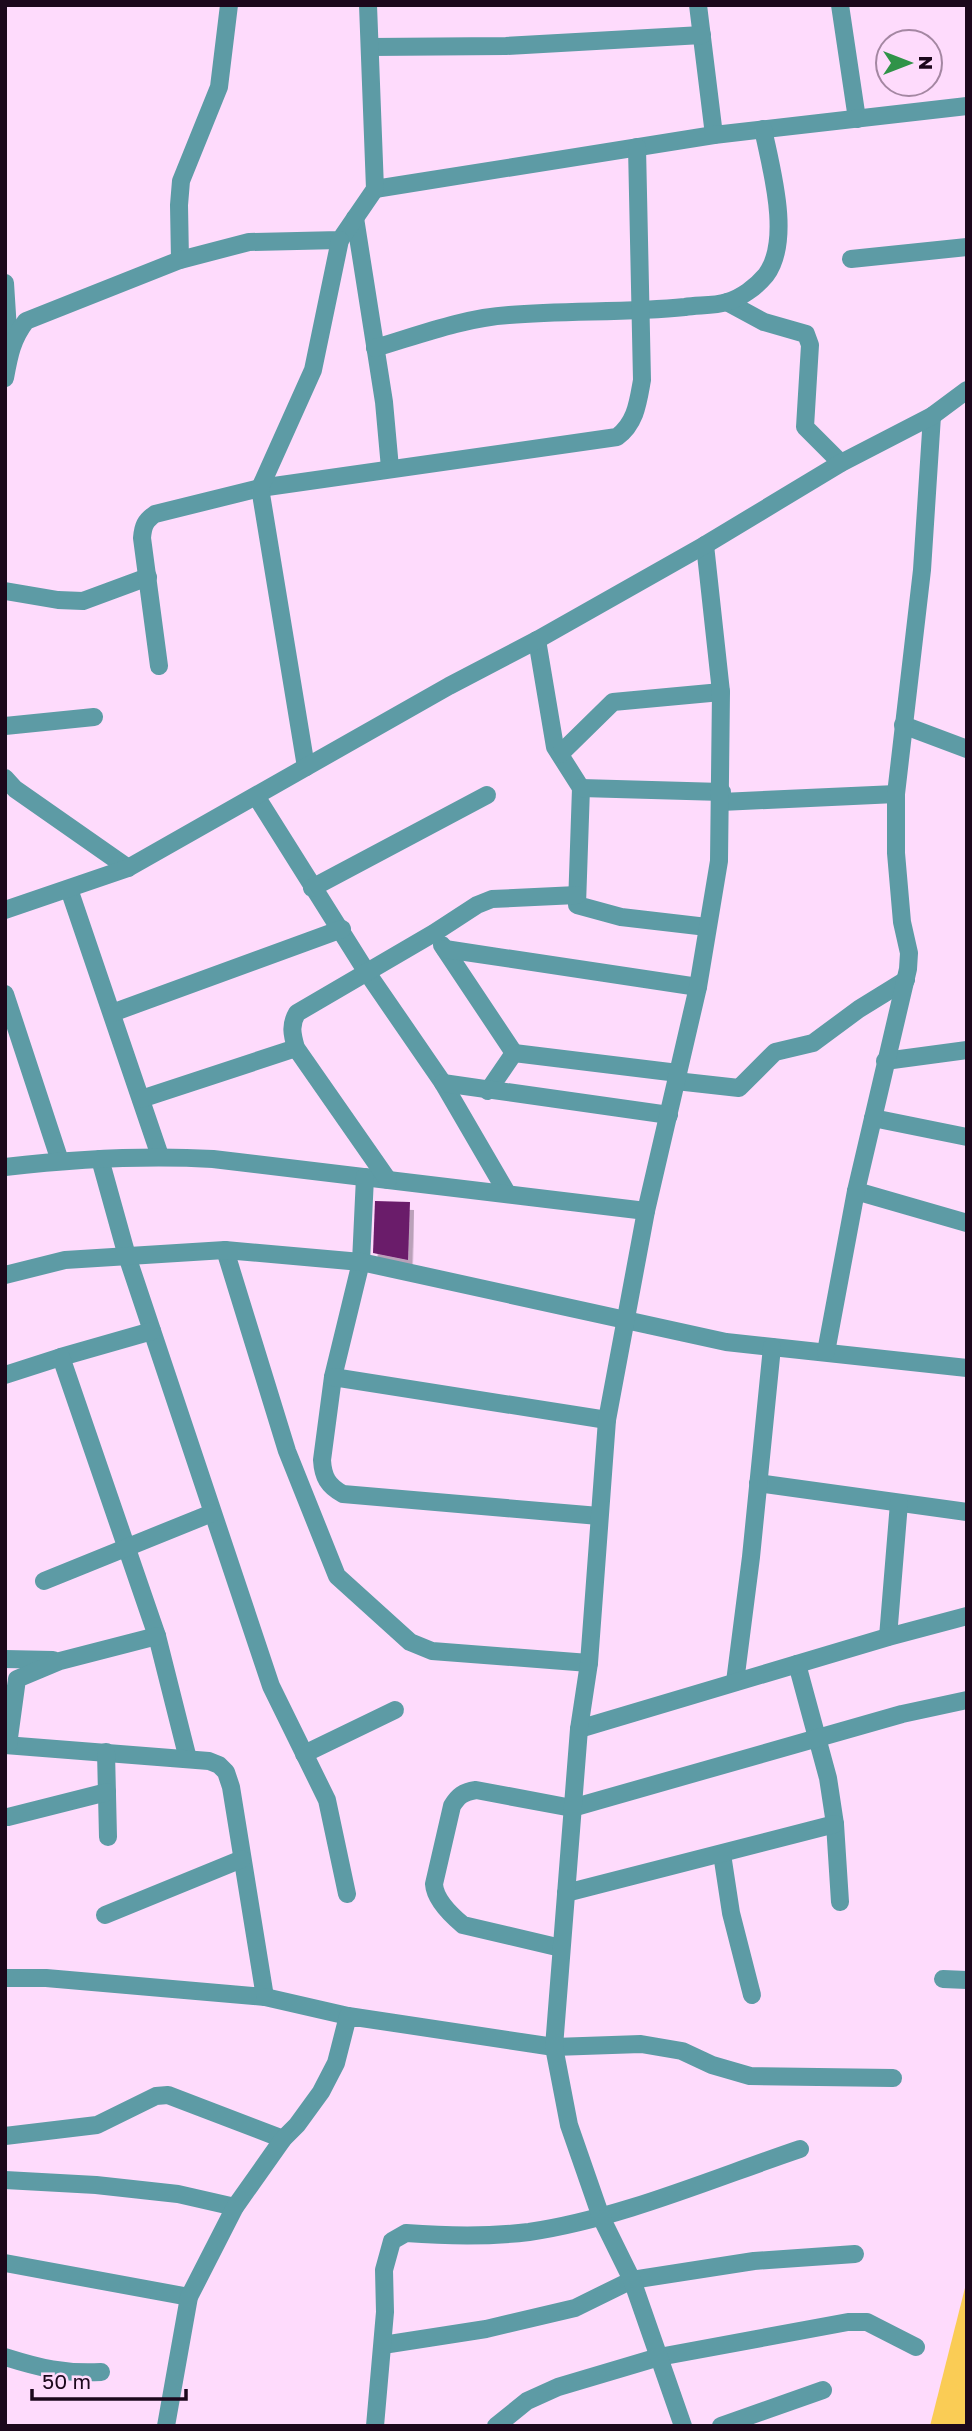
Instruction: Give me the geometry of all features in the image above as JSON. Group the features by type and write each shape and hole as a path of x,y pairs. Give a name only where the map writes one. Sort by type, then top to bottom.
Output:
{"street":[{"path":"180,260 181,181 219,87 229,5"},
{"path":"306,767 260,488 313,370 340,240 375,189 368,5"},
{"path":"698,5 714,135"},
{"path":"840,5 857,119"},
{"path":"370,47 506,46 702,35"},
{"path":"375,189 714,135 967,106"},
{"path":"375,348 468,321 508,315 641,312 727,302 747,293 767,274 775,250 778,203 763,129"},
{"path":"159,666 142,538 147,519 155,514 260,488 617,437 628,429 636,412 642,380 637,147"},
{"path":"355,218 384,402 390,468"},
{"path":"5,378 10,350 18,331 26,321 180,260 249,242 340,240"},
{"path":"851,259 967,247"},
{"path":"5,283 10,350"},
{"path":"727,302 764,322 806,334 810,345 805,427 841,463"},
{"path":"5,910 128,868 705,545 841,463 932,416 967,390"},
{"path":"826,1352 856,1191 906,980 909,953 902,922 896,853 896,794 922,570 932,416"},
{"path":"683,2426 632,2280 601,2217 569,2125 554,2047 579,1728 589,1663 607,1420 646,1211 698,987 719,861 722,797 721,692 705,545"},
{"path":"5,590 58,600 83,601 148,577"},
{"path":"537,640 555,747 581,788 578,905 621,916 707,927"},
{"path":"560,754 613,702 721,692"},
{"path":"5,726 94,717"},
{"path":"902,725 967,749"},
{"path":"9,786 128,868"},
{"path":"581,788 722,797 896,794"},
{"path":"256,796 366,971 443,1083 507,1194"},
{"path":"312,888 486,796"},
{"path":"69,889 160,1156"},
{"path":"388,1180 296,1048 292,1021 297,1013 477,905 492,899 578,895"},
{"path":"111,1013 342,929"},
{"path":"434,933 514,1053 739,1088 775,1052 813,1043 859,1009 906,980"},
{"path":"446,949 698,987"},
{"path":"5,994 60,1161"},
{"path":"141,1099 296,1048"},
{"path":"885,1061 967,1050"},
{"path":"488,1091 514,1053"},
{"path":"443,1083 669,1115"},
{"path":"873,1118 967,1137"},
{"path":"5,1167 160,1156 213,1159 646,1211"},
{"path":"100,1159 127,1256 271,1686 327,1800 347,1894"},
{"path":"365,1177 361,1262 333,1377 322,1460 323,1473 331,1488 343,1494 599,1516"},
{"path":"856,1191 967,1223"},
{"path":"225,1250 287,1451 337,1576 410,1642 432,1651 589,1663"},
{"path":"5,1275 65,1260 225,1250 361,1262 726,1342 967,1368"},
{"path":"5,1375 152,1331"},
{"path":"735,1682 772,1347"},
{"path":"61,1357 157,1636 188,1759"},
{"path":"333,1377 607,1420"},
{"path":"758,1483 967,1512"},
{"path":"888,1637 899,1503"},
{"path":"44,1581 212,1513"},
{"path":"579,1728 967,1616"},
{"path":"157,1636 60,1661 17,1679 6,1745 188,1759 219,1765 226,1772 231,1787 265,1997"},
{"path":"5,1659 60,1661"},
{"path":"797,1664 828,1778 835,1824 840,1902"},
{"path":"561,1948 478,1931 463,1925 452,1916 436,1893 433,1884 452,1806 465,1792 476,1790 572,1808 819,1738 967,1700"},
{"path":"304,1754 395,1710"},
{"path":"106,1752 108,1837"},
{"path":"8,1817 107,1792"},
{"path":"566,1893 835,1824"},
{"path":"722,1854 731,1913 752,1995"},
{"path":"105,1915 242,1859"},
{"path":"5,1978 46,1978 265,1997 348,2017 554,2047 641,2044 682,2051 712,2065 750,2076 893,2078"},
{"path":"943,1979 967,1980"},
{"path":"166,2426 189,2297 234,2207 321,2092 336,2063 348,2017"},
{"path":"5,2136 97,2126 156,2096 168,2095 284,2139"},
{"path":"375,2426 385,2312 384,2270 388,2249 397,2236 406,2234 472,2237 507,2234 601,2217 800,2148"},
{"path":"5,2180 96,2185 178,2194 234,2207"},
{"path":"383,2345 486,2329 575,2308 632,2280 754,2261 855,2254"},
{"path":"6,2266 189,2297"},
{"path":"496,2426 527,2401 558,2387 659,2357 848,2322 867,2322 916,2347"},
{"path":"5,2357 47,2370 74,2374 101,2372"},
{"path":"721,2426 823,2390"}],"shaded area":[{"path":"967,2280 967,2426 930,2426"}],"building":[{"path":"375,1201 410,1202 408,1260 373,1253"}]}
